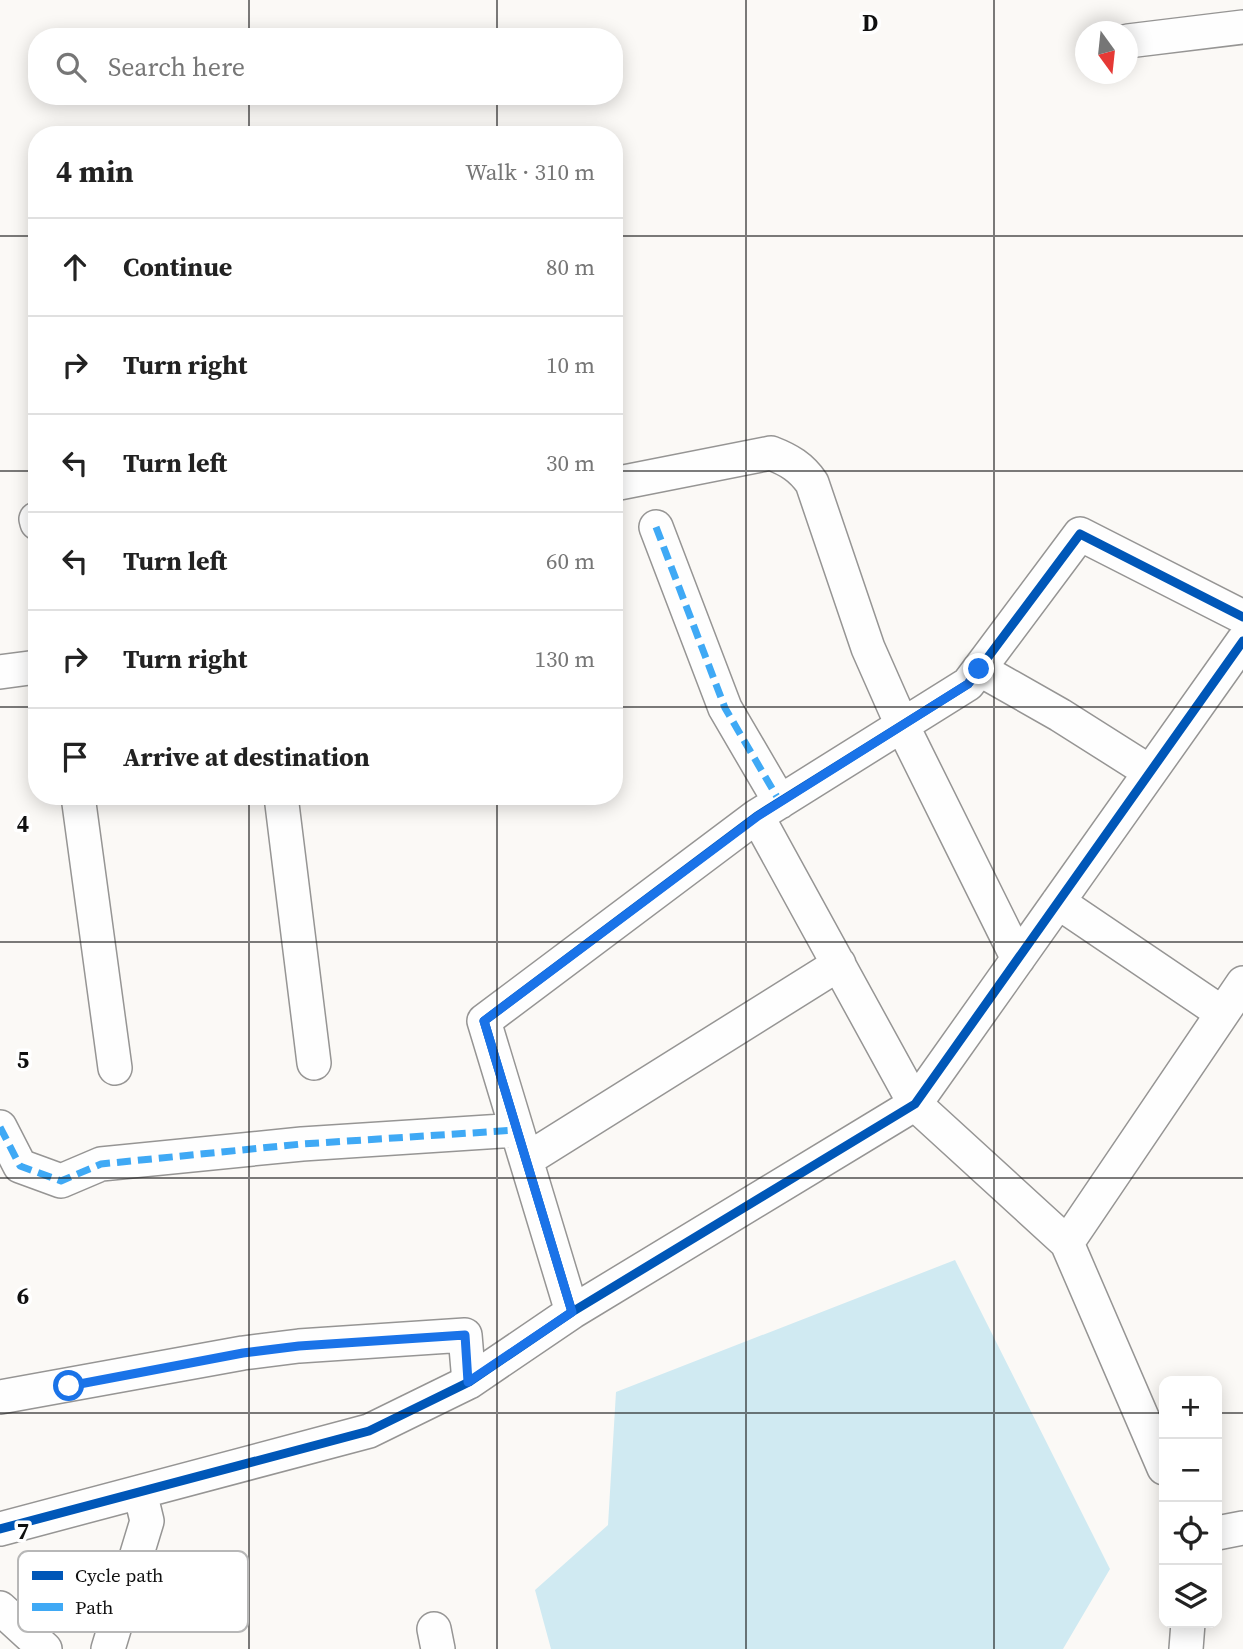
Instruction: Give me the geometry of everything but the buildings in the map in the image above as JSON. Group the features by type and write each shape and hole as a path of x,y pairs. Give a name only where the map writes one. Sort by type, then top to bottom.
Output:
{"street":[{"path":"1138,40 1243,27"},
{"path":"623,482 771,453 791,461 803,470 812,483 868,648 902,725 1018,959"},
{"path":"656,527 725,708 839,964 915,1104 1067,1243 1159,1456"},
{"path":"572,1312 484,1021 769,809 968,684 1080,534 1243,617"},
{"path":"0,1529 369,1432 468,1382 572,1312 915,1104 1243,641"},
{"path":"0,672 28,668"},
{"path":"979,669 1060,715 1150,772"},
{"path":"79,805 115,1068"},
{"path":"282,805 314,1063"},
{"path":"1059,902 1222,1013"},
{"path":"0,1127 20,1166 61,1181 101,1164 302,1144 521,1144 839,964"},
{"path":"1067,1243 1243,983"},
{"path":"0,1397 243,1353 299,1346 465,1335 468,1382"},
{"path":"138,1551 147,1521 140,1492"},
{"path":"1222,1532 1243,1528"},
{"path":"0,1608 18,1624"},
{"path":"1185,1649 1187,1628"},
{"path":"26,1632 45,1649"},
{"path":"108,1649 113,1632"}],"water":[{"path":"955,1260 1110,1569 1063,1649 551,1649 535,1590 608,1525 616,1392"}],"marked path":[{"path":"656,527 725,708 780,802"},
{"path":"0,1127 20,1166 61,1181 101,1164 302,1144 517,1130"}],"cycle path":[{"path":"0,1529 369,1431 469,1382 572,1312 484,1021 757,816 968,684 1080,534 1243,617"},
{"path":"572,1312 915,1104 1243,641"}],"route":[{"path":"69,1386 243,1353 299,1346 465,1335 468,1382 572,1312 484,1021 758,816 968,684 979,669"}]}
